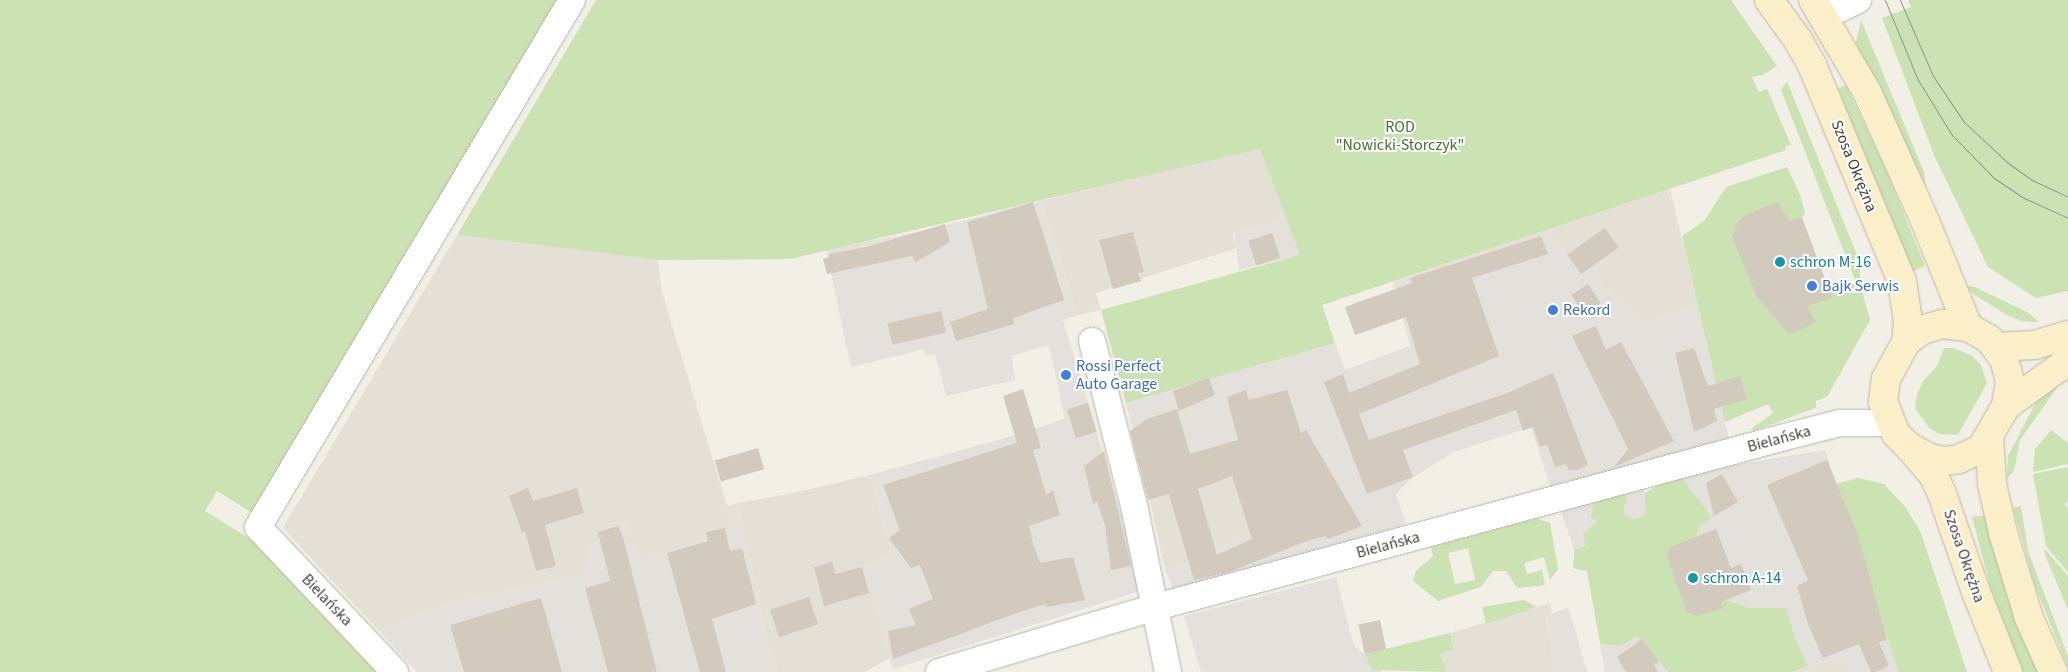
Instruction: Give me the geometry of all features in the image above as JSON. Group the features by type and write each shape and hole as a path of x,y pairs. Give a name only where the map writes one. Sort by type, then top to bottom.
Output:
{"street":[{"name":"Bielańska","path":"395,672 258,527 572,0"},
{"name":"Szosa Okrężna","path":"1769,0 1798,40 1812,65 1902,281 1908,321 1903,349"},
{"path":"1858,0 1819,8 1867,92 1925,221 1968,327"},
{"path":"1952,324 1968,327 1996,347 2010,381 2006,406 1981,449 1960,459 1930,458 1909,447 1888,423 1883,392 1903,349 1934,326 1952,324"},
{"path":"1996,347 2035,345 2068,335"},
{"path":"1092,341 1156,607 1168,672"},
{"path":"2006,406 2068,361"},
{"name":"Bielańska","path":"1840,424 1883,392"},
{"name":"Bielańska","path":"939,672 1156,607 1840,424 1888,423"},
{"path":"1989,437 1992,484 2003,533 2030,618 2052,672"},
{"name":"Szosa Okrężna","path":"1909,447 1924,462 1938,485 2008,672"}],"shaded area":[{"path":"1261,147 1286,218 1232,234 1237,248 1096,293 1101,310 1078,315 1041,201"},
{"path":"1670,189 1698,305 1643,322 1543,231"},
{"path":"1041,201 1078,315 1063,320 1144,590 893,669 862,567 892,556 870,475 1013,436 1065,419 1049,345 1012,356 1015,380 946,396 935,354 926,356 924,349 851,367 826,249 919,232"},
{"path":"1286,218 1302,255 1239,270 1235,233"},
{"path":"1543,231 1643,322 1698,305 1729,439 1550,487 1531,427 1454,452 1413,477 1396,494 1406,524 1174,591 1165,570 1204,559 1269,523 1240,456 1148,491 1126,403 1335,343 1345,370 1410,346 1393,282"},
{"path":"457,235 658,260 662,292 727,506 738,503 725,528 706,532 699,544 640,559 625,518 587,572 447,604 379,631 283,528"},
{"path":"1825,450 1899,672 1849,672 1842,657 1808,666 1794,636 1709,672 1640,547 1679,474"},
{"path":"1241,456 1269,523 1204,559 1165,570 1148,491"},
{"path":"870,475 892,556 862,567 890,658 864,672 778,672 767,641 738,503 793,493"},
{"path":"1642,484 1652,514 1577,558 1561,511"},
{"path":"738,503 767,641 778,672 417,672 379,631 447,604 586,572 589,533 626,518 640,559 699,544 706,532 725,528"},
{"path":"1336,577 1354,646 1365,654 1372,670 1380,668 1381,672 1201,672 1184,616"},
{"path":"1550,603 1552,614 1546,617 1555,672 1447,672 1440,653 1454,648 1450,633"},
{"path":"1568,608 1587,672 1555,672 1546,616"},
{"path":"1641,632 1668,672 1605,672 1600,644 1621,646"},
{"path":"1843,657 1849,672 1792,672 1808,666"}],"green space":[{"path":"0,0 562,0 493,107 254,514 217,491 205,511 266,549 389,672 0,672"},
{"name":"ROD \"Nowicki-Storczyk\"","path":"596,0 1731,0 1777,66 1763,75 1752,77 1759,92 1767,89 1791,145 1785,146 1786,150 1322,305 1335,343 1126,403 1101,310 1300,255 1260,149 790,259 658,260 457,235"},
{"path":"1908,0 2068,0 2068,291 2036,298 1988,267 1934,155 1882,18 1911,7"},
{"path":"1861,20 1924,172 1926,186 1860,54 1856,42"},
{"path":"1787,81 1859,260 1861,288 1870,320 1827,397 1816,401 1816,408 1753,431 1752,428 1773,413 1768,404 1725,422 1682,236 1704,221 1726,187 1787,167 1800,195 1805,213 1802,218 1828,287 1848,280 1857,285 1781,90"},
{"path":"1846,85 1886,170 1925,266 1911,272 1838,88"},
{"path":"1966,286 1975,287 2027,312 2039,322 2021,321 2005,314 1973,294"},
{"path":"1944,348 1954,348 1972,356 1981,365 1987,383 1958,435 1940,434 1929,428 1915,408 1917,394 1924,380 1937,366"},
{"path":"2059,385 2020,440 2014,471 2007,478 2008,456 2041,393"},
{"path":"2051,430 2068,443 2068,464 2033,472 2035,449"},
{"path":"2068,467 2068,501 2065,505 2068,508 2068,572 2046,546 2033,474"},
{"path":"1679,474 1712,518 1699,526 1696,536 1719,598 1749,608 1786,608 1794,636 1808,666 1792,672 1668,672 1637,636 1621,646 1600,644 1587,571 1575,569 1573,564 1575,549 1586,546 1583,534 1597,522 1591,517 1594,500 1614,493 1627,496 1623,514 1630,519 1638,519 1646,513 1645,493"},
{"path":"1858,478 1884,484 1906,508 1921,533 1967,672 1899,672 1836,484"},
{"path":"2021,506 2028,551 2068,656 2068,667 2035,586 2013,508"},
{"path":"1987,515 2040,672 2023,672 1990,586 1972,517"},
{"path":"1536,518 1550,523 1558,569 1550,580 1544,557 1524,563 1527,574 1542,570 1545,585 1517,588 1506,571 1493,571 1481,587 1438,601 1413,581 1416,571 1433,556 1431,547","holes":["1468,548 1475,580 1455,584 1448,553"]},
{"path":"2044,548 2068,576 2068,610 2046,557"},
{"path":"1524,600 1537,607 1486,624 1482,607"},
{"path":"1450,633 1454,649 1440,654 1447,672 1372,670 1365,654"}],"building":[{"path":"1033,202 1064,300 1013,318 1014,324 956,341 950,322 988,309 967,222"},
{"name":"schron M-16","path":"1777,202 1790,221 1802,218 1832,298 1807,306 1816,323 1789,334 1757,297 1732,237 1738,222 1747,214"},
{"path":"945,224 950,242 916,262 912,256 827,274 823,259 829,257 829,254 867,247"},
{"path":"1605,228 1619,248 1581,274 1567,254"},
{"path":"1133,232 1144,272 1138,273 1141,281 1113,289 1099,240"},
{"path":"1272,233 1280,258 1256,265 1248,241"},
{"path":"1541,236 1548,254 1472,278 1499,356 1359,414 1369,440 1507,393 1553,373 1588,465 1577,470 1569,470 1566,464 1555,467 1547,445 1540,447 1533,427 1523,431 1516,410 1403,450 1413,477 1367,494 1324,382 1343,374 1349,393 1420,364 1406,317 1355,335 1345,307 1412,283 1410,278"},
{"path":"1588,284 1601,303 1584,314 1571,295"},
{"path":"941,311 946,332 892,345 887,323"},
{"path":"1596,326 1606,350 1621,342 1674,441 1614,467 1628,449 1572,336"},
{"path":"1694,348 1708,386 1740,376 1747,399 1714,409 1717,421 1694,432 1675,353"},
{"path":"1209,378 1215,395 1179,411 1173,391"},
{"path":"1023,389 1041,448 1033,450 1046,495 1053,490 1060,515 1029,526 1033,544 1040,563 1073,557 1085,600 1047,607 1046,604 1022,611 893,659 888,631 916,625 909,609 933,599 920,565 911,568 889,538 900,530 883,485 1017,443 1003,396"},
{"path":"1246,390 1249,400 1287,390 1301,433 1306,430 1362,526 1328,539 1326,536 1307,541 1229,572 1194,580 1169,494 1148,500 1130,431 1147,419 1177,409 1190,454 1238,440 1227,397","holes":["1232,476 1252,539 1217,555 1198,489"]},
{"path":"1088,403 1097,432 1076,438 1067,409"},
{"path":"758,448 764,469 721,482 715,460"},
{"path":"1104,451 1131,566 1111,570 1105,525 1097,502 1093,504 1084,466"},
{"path":"1827,460 1858,535 1887,640 1879,642 1889,666 1876,672 1871,672 1859,644 1823,658 1808,624 1797,586 1808,580 1767,485"},
{"path":"1722,474 1738,502 1714,516 1706,483"},
{"path":"528,488 533,501 577,488 584,513 545,525 556,566 536,571 525,531 522,532 509,496"},
{"path":"618,526 623,537 657,672 608,672 585,588 610,581 598,532"},
{"path":"725,528 730,551 742,548 756,604 712,619 726,672 700,672 667,553 708,541 706,532"},
{"path":"1716,529 1731,568 1741,564 1751,590 1721,602 1723,608 1697,616 1687,612 1667,557 1670,547"},
{"path":"832,562 835,574 862,567 869,593 824,606 814,567"},
{"path":"809,597 818,625 779,637 770,610"},
{"path":"541,598 562,672 464,672 450,625"},
{"path":"1380,620 1386,649 1365,654 1358,625"},
{"path":"1642,639 1659,662 1654,665 1658,672 1626,672 1617,657"}],"tram line":[{"path":"1885,0 1918,80 1952,135 1994,178 2022,197 2068,218"},
{"path":"1900,0 1933,76 1964,122 2007,162 2032,180 2068,197"}],"place":[{"name":"schron M-16","path":"1780,262"},
{"name":"Bajk Serwis","path":"1812,286"},
{"name":"Rekord","path":"1553,310"},
{"name":"Rossi Perfect Auto Garage","path":"1066,375"},
{"name":"schron A-14","path":"1693,578"}]}
